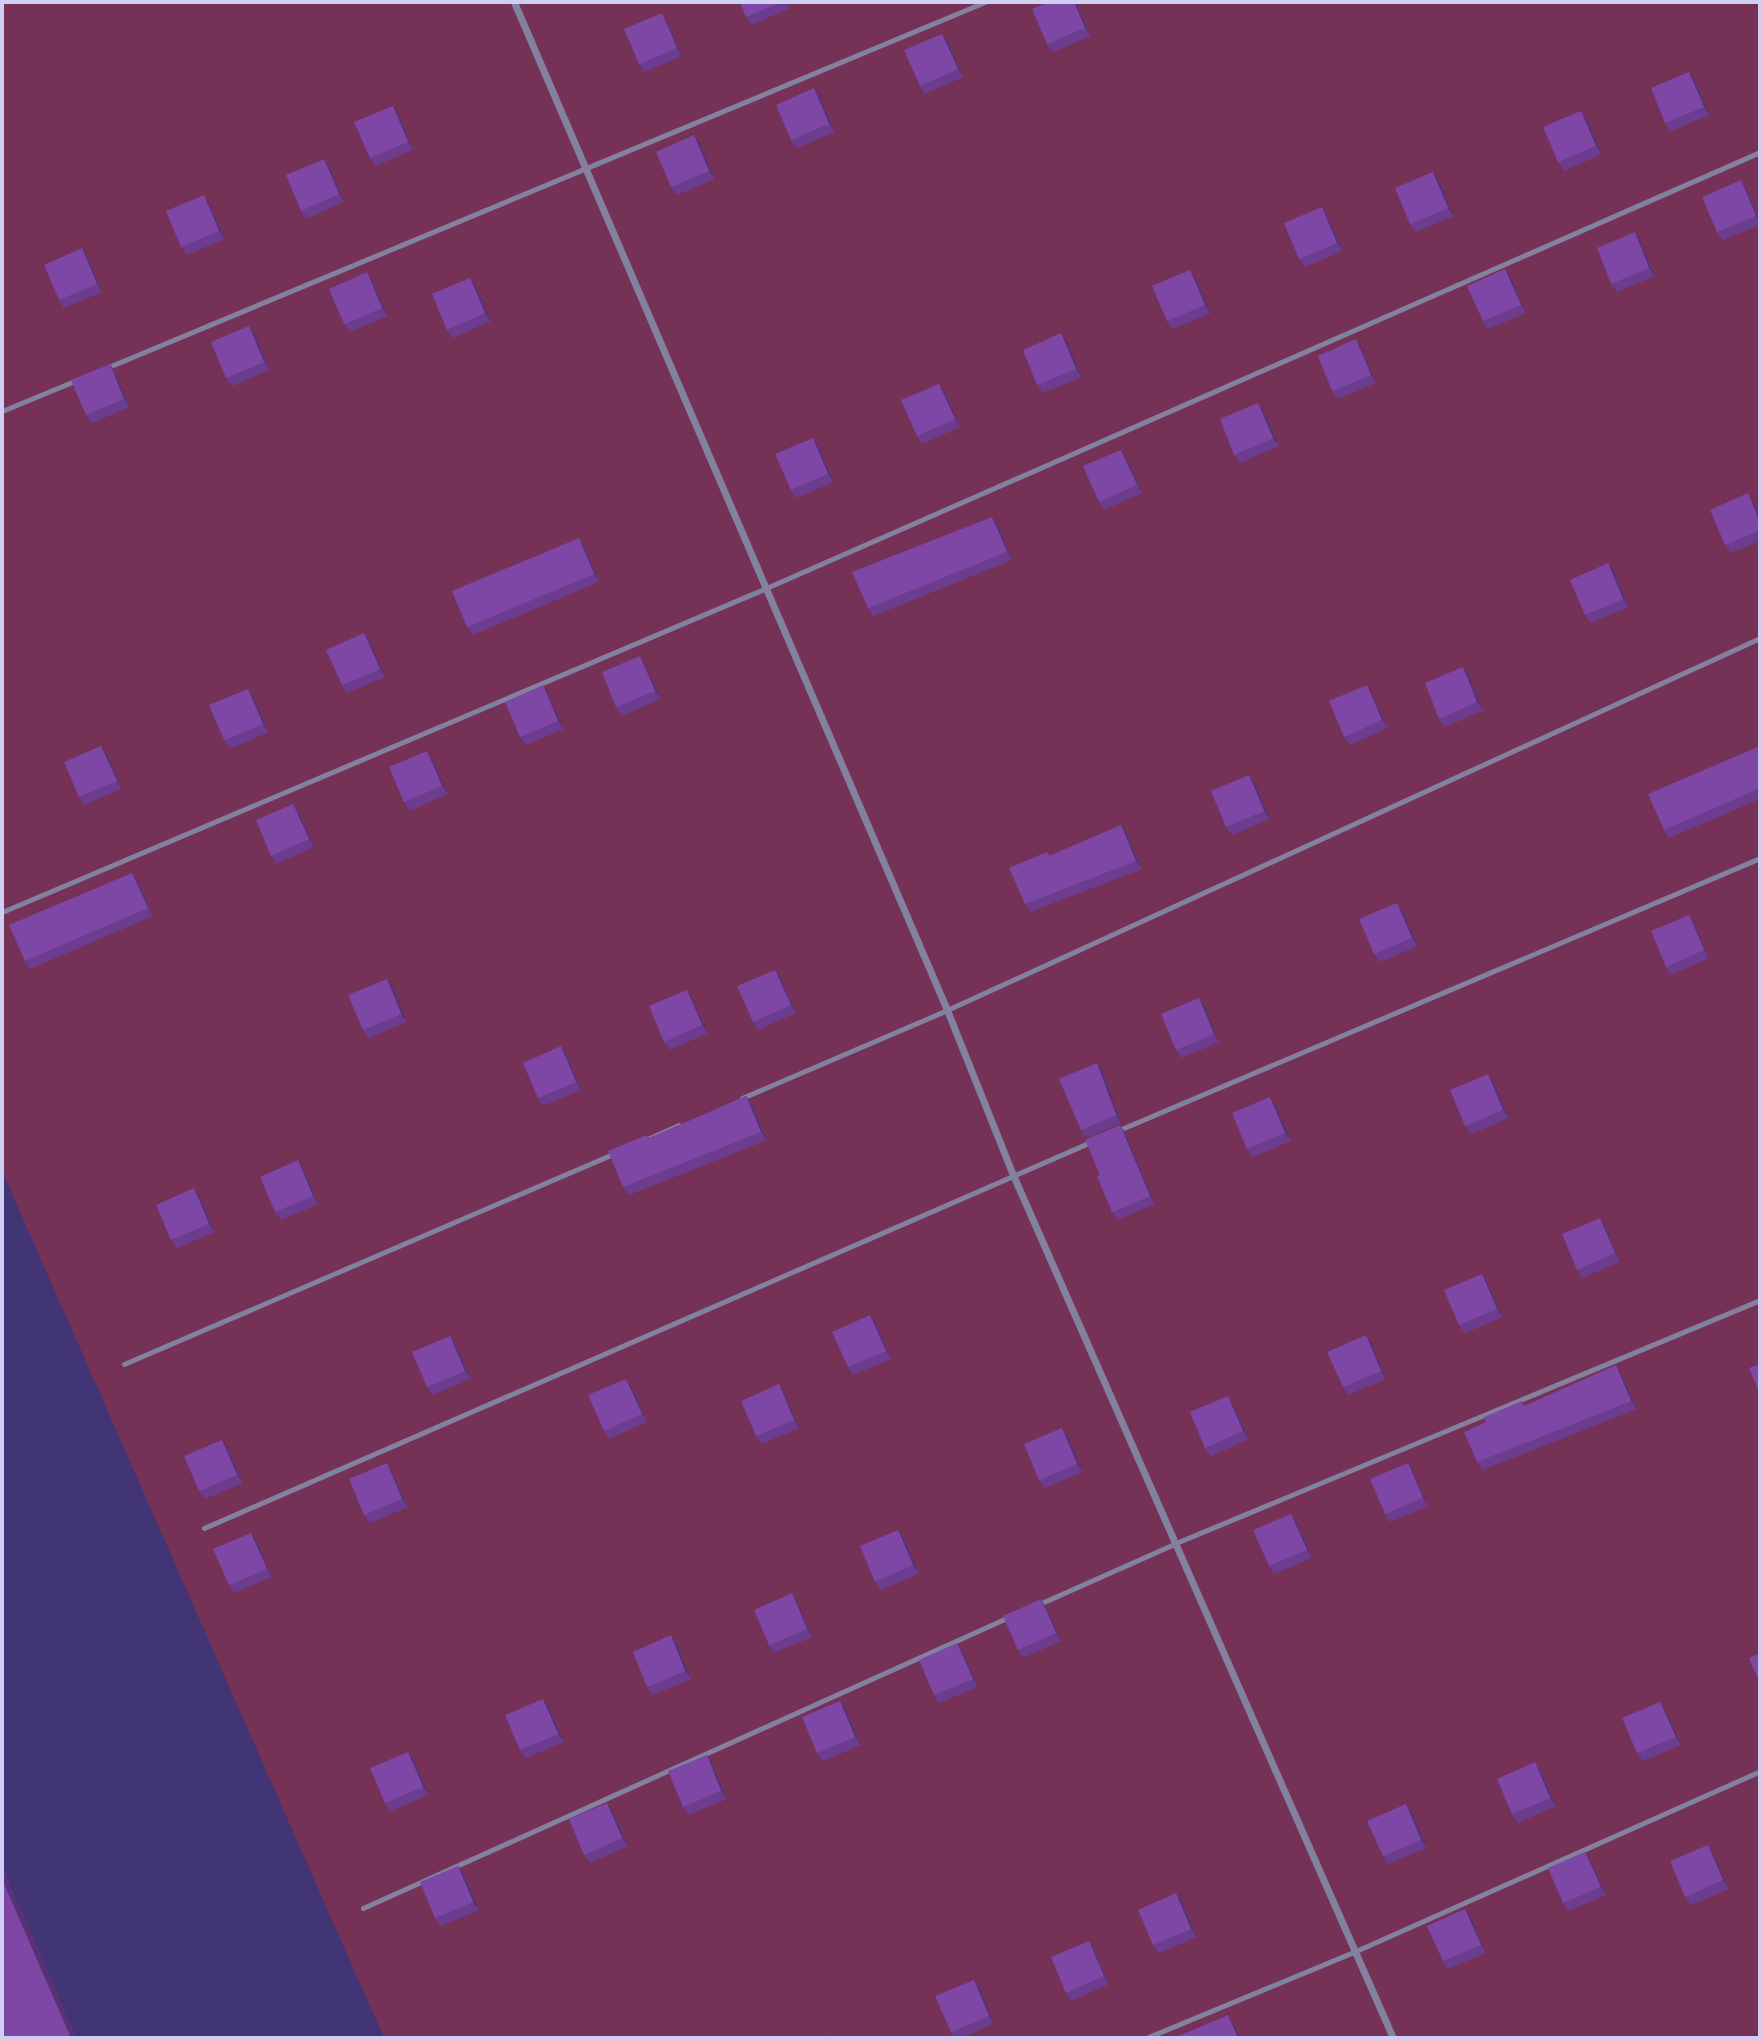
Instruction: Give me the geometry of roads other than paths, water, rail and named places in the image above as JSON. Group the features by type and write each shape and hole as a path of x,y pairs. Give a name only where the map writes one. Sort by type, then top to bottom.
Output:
{"street":[{"path":"514,2 583,171 947,1010 1013,1175 1393,2038"}],"lane":[{"path":"92,373 985,2"},
{"path":"2,912 764,589 1760,152"},
{"path":"2,411 79,379"},
{"path":"732,1103 947,1010 1760,638"},
{"path":"1116,1131 1760,858"},
{"path":"630,1146 694,1119"},
{"path":"204,1528 1103,1137"},
{"path":"124,1364 618,1152"},
{"path":"363,1908 1176,1542 1760,1300"},
{"path":"1146,2038 1356,1951 1760,1771"}]}
